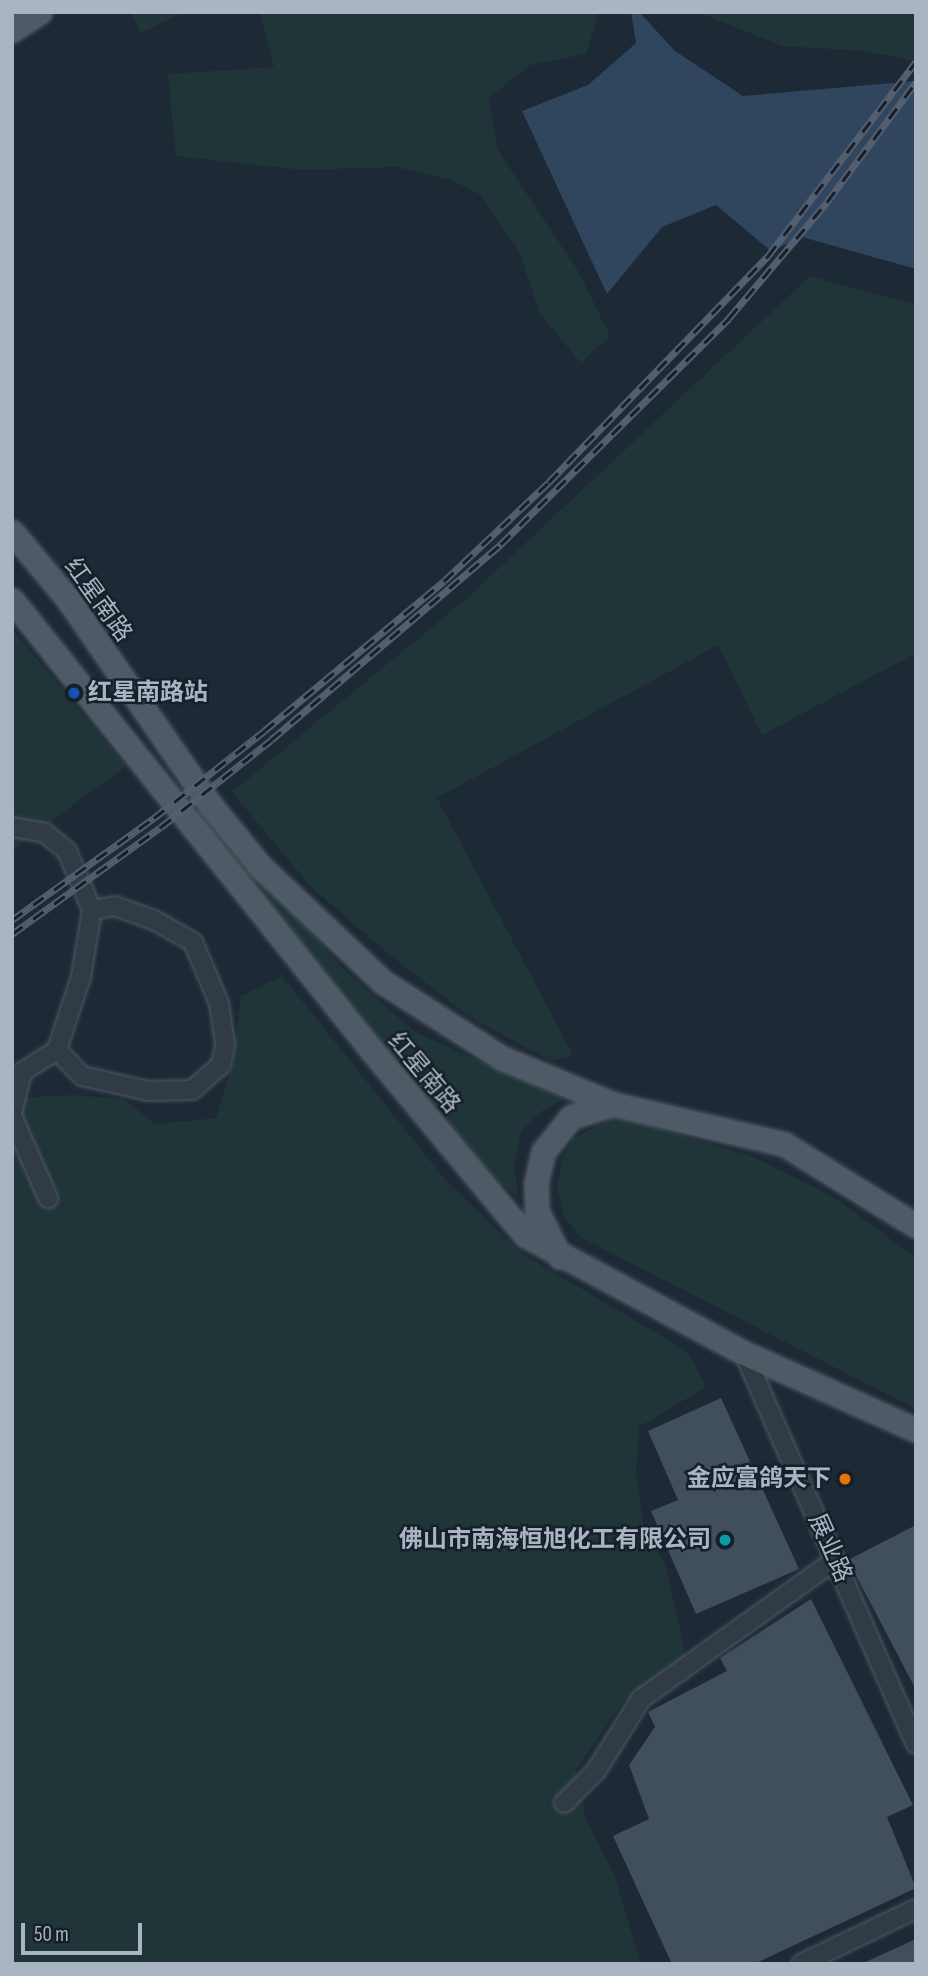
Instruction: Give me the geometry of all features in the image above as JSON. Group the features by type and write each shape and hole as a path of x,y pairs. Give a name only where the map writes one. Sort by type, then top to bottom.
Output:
{"main road":[{"path":"12,30 40,12"},
{"name":"红星南路","path":"12,532 67,598 211,806 260,866 324,932 383,982 444,1024 502,1058 613,1104 784,1144 916,1226"},
{"name":"红星南路","path":"12,600 364,1042 524,1235 560,1257 744,1353 916,1430"},
{"path":"560,1257 537,1211 536,1183 543,1152 571,1117 613,1104"}],"street":[{"path":"12,827 45,833 67,851 92,910 81,978 57,1050 22,1072 12,1115 48,1198"},
{"path":"57,1050 82,1076 148,1091 192,1090 220,1065 225,1044 219,1003 194,942 154,920 115,906 92,910"},
{"name":"展业路","path":"744,1353 916,1744"},
{"path":"564,1803 596,1771 641,1699 835,1560"},
{"path":"801,1964 916,1909"}],"green space":[{"path":"130,12 183,12 141,33"},
{"path":"260,12 599,12 586,54 530,65 489,98 497,149 578,271 610,336 581,363 540,314 519,251 481,195 451,180 396,167 302,170 176,156 168,74 274,67"},
{"path":"697,12 916,12 916,61 864,51 782,46"},
{"path":"810,276 916,305 916,653 762,735 718,645 437,798 573,1055 552,1061 469,1017 384,950 311,887 232,792 465,600"},
{"path":"12,629 126,766 12,850"},
{"path":"203,805 341,967 415,1032 564,1099 540,1112 521,1132 514,1165 518,1197 488,1174 267,907 196,811"},
{"path":"282,976 447,1182 523,1254 688,1352 706,1387 639,1427 636,1473 643,1524 666,1567 686,1656 621,1705 576,1770 586,1819 614,1874 641,1964 12,1964 12,1098 73,1095 123,1099 156,1124 216,1118 233,1063 241,996"},
{"path":"617,1116 751,1156 835,1198 916,1258 916,1409 580,1237 564,1216 557,1187 562,1160 573,1138"}],"water":[{"path":"631,12 639,12 675,51 743,96 916,81 916,269 802,237 771,251 716,205 662,227 607,294 522,111 588,85 636,43"}],"building":[{"name":"佛山市南海恒旭化工有限公司","path":"721,1398 799,1569 696,1614 651,1511 678,1500 648,1431"},
{"path":"916,1525 916,1688 915,1688 848,1560"},
{"path":"811,1599 913,1805 887,1817 916,1888 754,1964 672,1964 613,1836 649,1819 629,1765 655,1727 648,1712 727,1671 720,1658"},
{"path":"916,1939 916,1964 861,1964"}],"railway":[{"path":"12,920 154,818 264,731 444,581 549,482 768,256 916,62"},
{"path":"12,934 161,827 271,740 501,544 729,318 827,202 916,82"}],"place":[{"name":"红星南路站","path":"74,693"},
{"name":"金应富鸽天下","path":"845,1479"},
{"name":"佛山市南海恒旭化工有限公司","path":"725,1540"}]}
